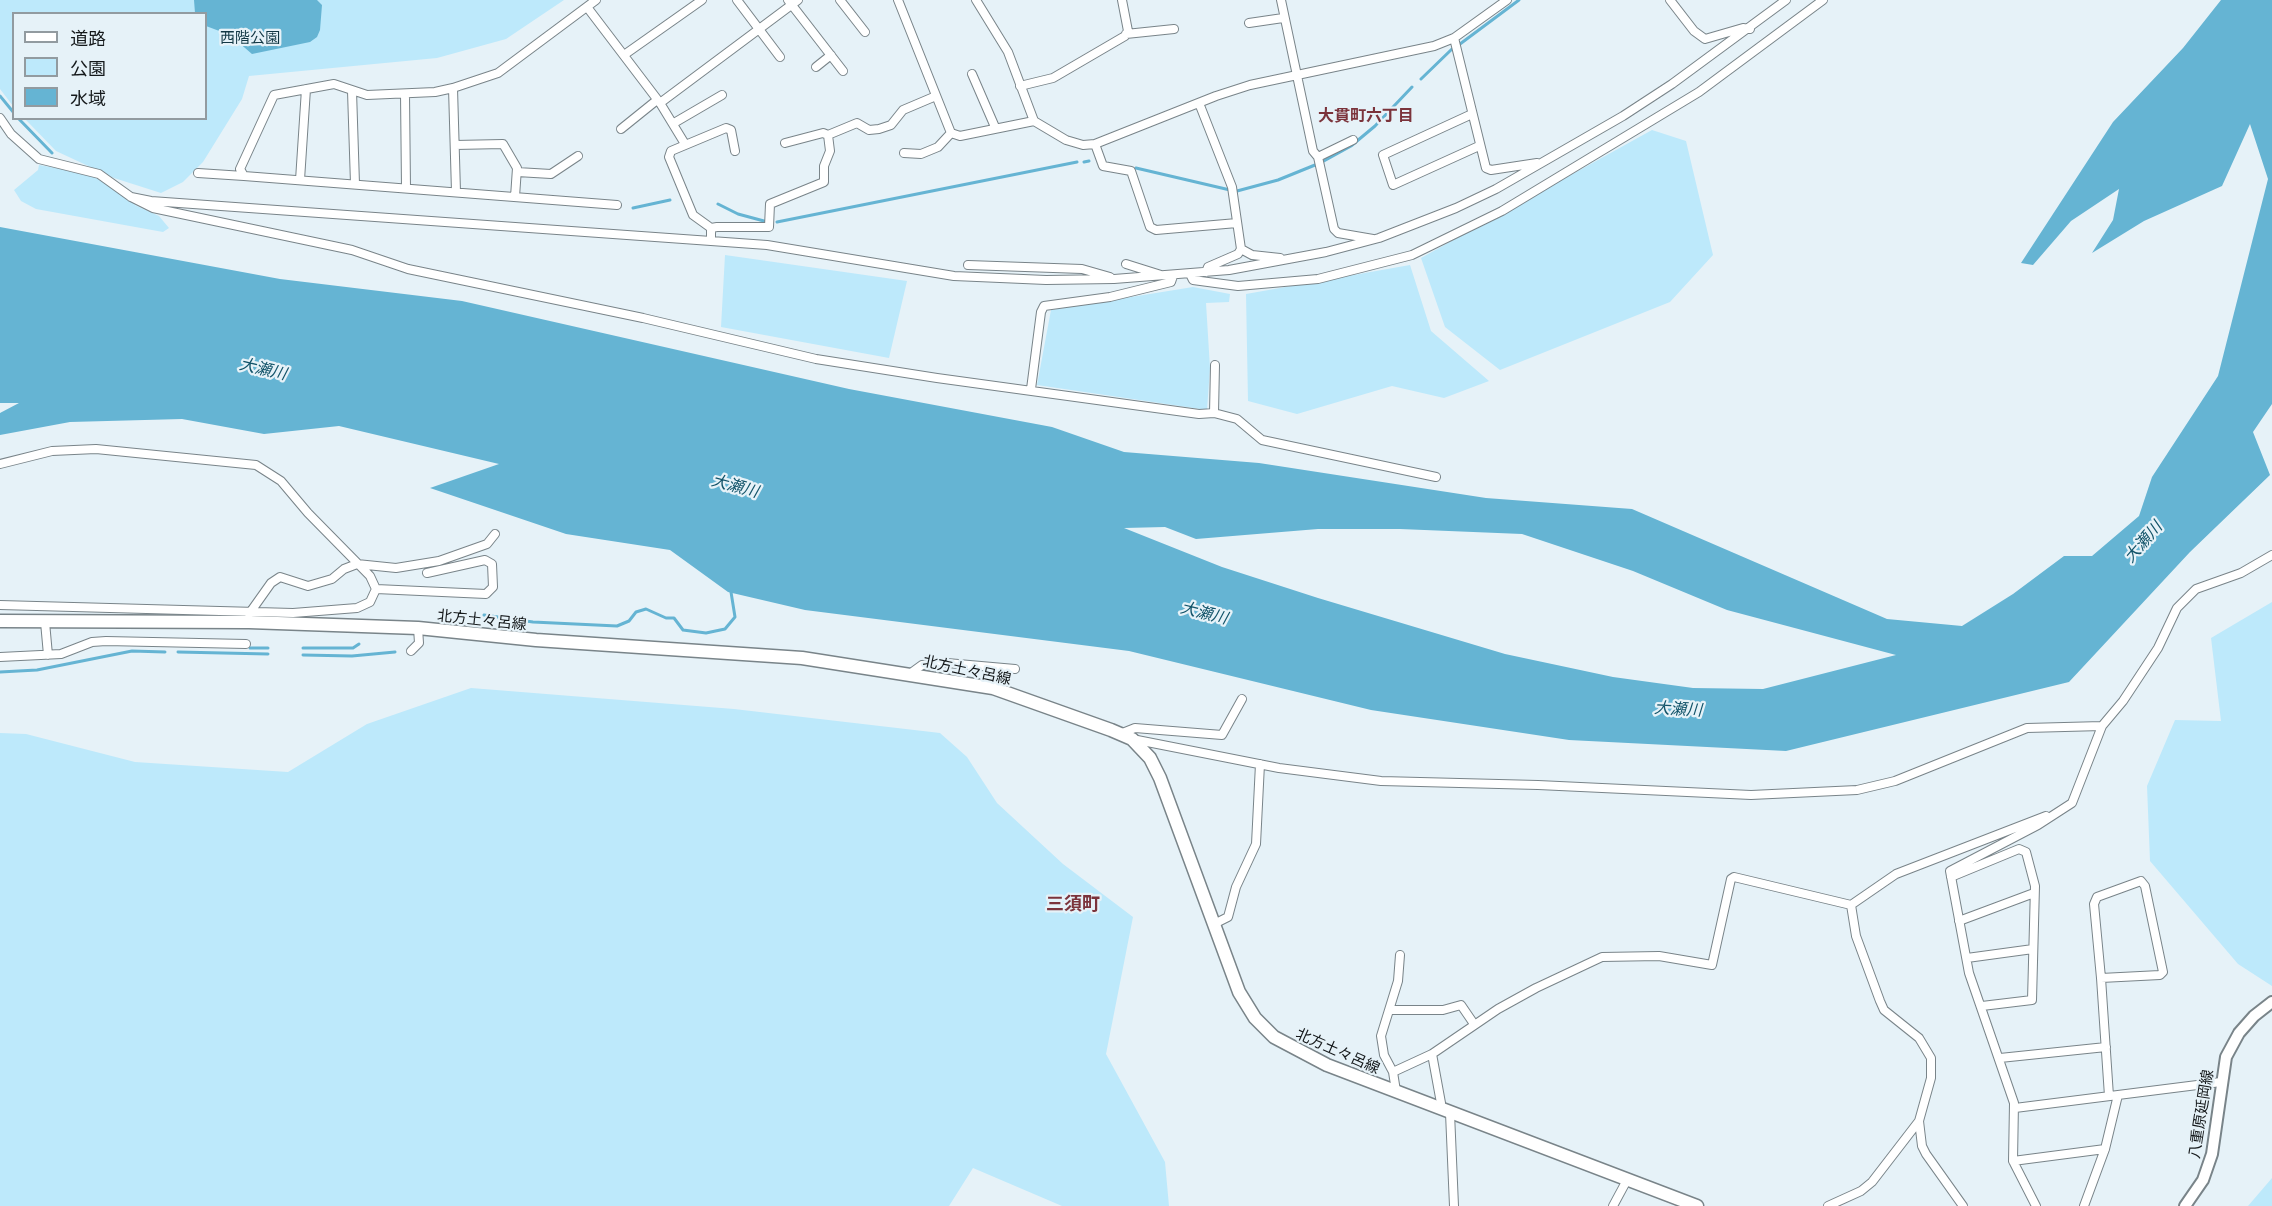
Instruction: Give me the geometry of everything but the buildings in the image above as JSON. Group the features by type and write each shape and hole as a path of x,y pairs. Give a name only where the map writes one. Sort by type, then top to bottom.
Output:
{"main road":[{"name":"北方土々呂線","path":"0,621 247,617 418,628 536,640 758,654 911,673 993,688 1126,737 1150,758 1160,778 1239,992 1255,1018 1274,1037 1306,1056 1444,1111 1697,1206"},
{"name":"八重原延岡線","path":"2185,1206 2202,1180 2212,1154 2226,1058 2239,1034 2254,1016 2272,1002"}],"street":[{"path":"244,176 240,169 274,94 334,84 367,95 405,94 453,88 498,73 597,0"},
{"path":"624,55 702,0"},
{"path":"737,0 780,57"},
{"path":"840,0 865,32"},
{"path":"898,0 905,12 951,133 960,136 995,127 1034,121"},
{"path":"976,0 1008,52 1034,121 1074,144 1095,144 1250,85 1402,54 1454,38 1507,0"},
{"path":"1122,0 1126,34"},
{"path":"1281,0 1313,151 1318,157 1334,229 1338,233 1374,240"},
{"path":"1670,0 1694,32 1705,39 1743,28 1750,29"},
{"path":"130,197 151,201 767,245 954,276 1046,280 1114,279 1206,273 1291,259 1374,240 1456,208 1545,161 1672,84 1750,29 1786,0"},
{"path":"1190,274 1193,280 1238,286 1318,279 1412,255 1502,211 1699,93 1823,0"},
{"path":"621,129 759,29 792,2 843,71"},
{"path":"587,7 659,101 685,144"},
{"path":"1249,23 1283,18"},
{"path":"1020,86 1053,78 1126,34 1174,29"},
{"path":"1454,38 1486,168 1491,171 1545,161"},
{"path":"816,67 831,55"},
{"path":"972,74 995,127"},
{"path":"453,88 456,192"},
{"path":"300,180 306,89"},
{"path":"352,91 355,184"},
{"path":"405,94 406,188"},
{"path":"674,123 722,95"},
{"path":"786,143 823,133 828,135 857,123 869,130 891,125 903,110 936,96"},
{"path":"1199,103 1232,187 1241,249 1238,254 1208,267 1206,273"},
{"path":"1472,114 1383,155 1393,185 1479,146"},
{"path":"0,117 11,134 39,159 91,170 130,197 153,208 352,250 408,269 643,318 816,359 1199,414 1214,413 1237,418 1262,440 1436,477"},
{"path":"735,151 731,130 726,128 670,151 669,157 693,215 711,228 769,226 770,204 826,179 824,166 830,151 828,135"},
{"path":"0,133 11,134"},
{"path":"904,153 921,154 938,147 951,133"},
{"path":"1318,157 1353,140"},
{"path":"455,145 503,144 517,168 515,197"},
{"path":"1095,144 1103,166 1131,171 1150,227 1156,230 1237,223"},
{"path":"517,172 550,174 578,156"},
{"path":"198,172 618,205"},
{"path":"711,228 711,241"},
{"path":"1241,249 1252,255 1291,259"},
{"path":"1126,264 1169,276"},
{"path":"968,266 1082,269 1114,279"},
{"path":"1031,389 1041,312 1044,306 1110,297 1171,282 1169,276"},
{"path":"1214,413 1215,365"},
{"path":"0,464 52,451 96,449 256,465 281,480 370,576 376,589 370,602 357,608 247,617 0,605"},
{"path":"247,617 271,583 280,577 308,586 332,579 344,569 357,564 396,568 439,561 488,544 495,534"},
{"path":"2036,1206 2013,1161 2015,1108 2000,1058 1969,973 1951,876 1953,868 2038,825 2072,803 2102,726 2141,675 2158,648 2177,608 2196,589 2241,573 2272,555"},
{"path":"376,589 486,594 493,588 492,564 485,560 427,573"},
{"path":"45,622 48,655"},
{"path":"411,651 419,643 418,628"},
{"path":"0,657 48,655 92,642 106,641 246,644"},
{"path":"911,673 922,665 947,663 1015,669"},
{"path":"1126,737 1135,728 1222,735 1242,699"},
{"path":"1126,737 1260,764 1381,781 1538,785 1704,794 1815,794 1857,790 1895,781 2027,728 2102,726"},
{"path":"1214,924 1228,917 1236,887 1256,844 1260,764"},
{"path":"1393,1072 1432,1054 1474,1024 1536,988 1602,957 1659,956 1712,965 1731,879 1734,877 1851,905 1896,874 2059,811"},
{"path":"1951,876 2019,849 2026,852 2034,893 2032,999 1982,1006"},
{"path":"2101,978 2160,975 2163,972 2145,886 2141,881 2097,897 2094,904 2109,1096"},
{"path":"1959,921 2034,893"},
{"path":"1851,905 1856,936 1884,1010 1919,1038 1931,1058 1931,1078 1919,1121 1922,1146 1964,1206"},
{"path":"1967,958 2033,949"},
{"path":"1396,1091 1393,1072 1381,1046 1381,1036 1399,973 1400,955"},
{"path":"1390,1010 1443,1010 1461,1005 1474,1024"},
{"path":"2000,1058 2106,1047"},
{"path":"1432,1054 1444,1111 1454,1206"},
{"path":"2015,1108 2221,1082"},
{"path":"2084,1206 2105,1149 2118,1095"},
{"path":"1828,1206 1865,1188 1919,1121"},
{"path":"2013,1161 2105,1149"},
{"path":"1613,1206 1627,1180"}],"green space":[{"name":"西階公園","path":"0,0 564,0 506,39 437,58 249,76 242,99 203,162 183,182 161,193 114,178 56,151 26,120 207,120 207,12 12,12 12,105 0,89"},
{"path":"1652,130 1686,141 1713,255 1670,302 1500,370 1445,327 1421,258"},
{"path":"39,165 90,174 132,200 135,205 159,216 169,228 163,232 36,209 21,201 14,190 38,170"},
{"path":"725,255 907,281 889,358 721,327"},
{"path":"1410,265 1431,331 1489,381 1444,398 1392,386 1297,414 1248,401 1246,294"},
{"path":"1193,287 1230,294 1229,302 1206,303 1210,368 1207,410 1037,385 1051,310"},
{"path":"2272,602 2272,986 2238,964 2150,861 2147,786 2175,720 2221,721 2211,638"},
{"path":"471,688 734,709 940,733 967,757 997,803 1063,864 1133,917 1106,1054 1165,1162 1169,1206 1062,1206 973,1168 949,1206 0,1206 0,733 26,734 135,762 288,772 367,724"},
{"path":"2272,1178 2272,1206 2248,1206"}],"water":[{"path":"194,0 317,0 322,5 320,30 317,37 310,42 252,54 230,35 207,26 207,12 195,12"},
{"name":"大瀬川","path":"2221,0 2272,0 2272,404 2253,432 2270,475 2190,552 2069,682 1786,751 1569,740 1371,710 1129,651 805,610 728,592 670,550 566,534 430,488 499,464 339,426 264,434 182,419 70,422 0,435 0,413 19,403 0,403 0,227 280,279 462,301 849,389 1052,427 1124,452 1259,463 1486,498 1632,509 1887,619 1962,626 2013,594 2064,556 2092,556 2139,516 2152,477 2218,376 2268,179 2250,124 2222,186 2144,221 2092,253 2113,220 2119,189 2071,221 2033,265 2021,263 2113,122 2183,48","holes":["1165,527 1196,539 1318,529 1400,529 1522,534 1633,571 1727,610 1896,655 1763,689 1693,688 1613,677 1505,654 1318,598 1222,567 1124,528"]}],"waterway":[{"path":"1460,44 1519,0"},
{"path":"1421,79 1452,49"},
{"path":"1322,162 1351,146 1375,126 1412,87"},
{"path":"0,96 12,111"},
{"path":"20,120 52,153"},
{"path":"1084,162 1089,161"},
{"path":"777,222 1077,162"},
{"path":"1237,191 1278,180 1315,165"},
{"path":"1136,168 1230,190"},
{"path":"633,208 670,200"},
{"path":"718,204 738,214 764,221"},
{"path":"484,615 533,622 617,626 629,621 636,612 646,609 666,618 674,618 683,630 706,633 725,629 735,617 731,592"},
{"path":"303,648 353,648 359,644"},
{"path":"250,648 268,648"},
{"path":"0,672 37,670 132,651 165,652"},
{"path":"178,652 268,654"},
{"path":"303,655 352,656 395,652"}],"district":[{"name":"大貫町六丁目","path":"1366,116"},
{"name":"三須町","path":"1073,904"}]}
